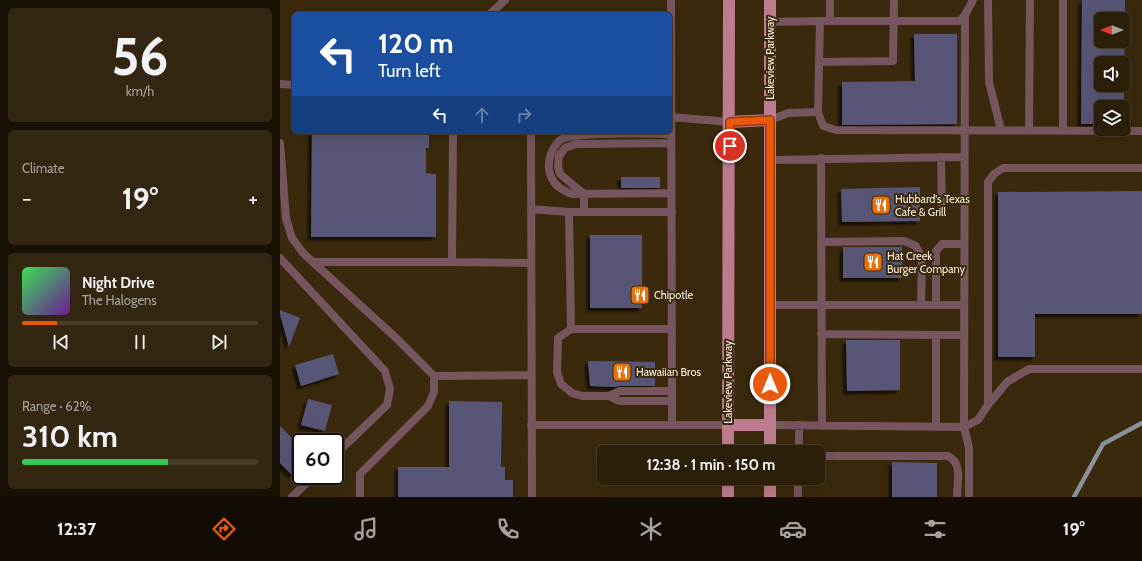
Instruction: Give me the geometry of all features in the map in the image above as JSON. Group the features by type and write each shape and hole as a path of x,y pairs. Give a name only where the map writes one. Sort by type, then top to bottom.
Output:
{"main road":[{"name":"Lakeview Parkway","path":"728,445 730,122 729,0"},
{"name":"Lakeview Parkway","path":"770,0 770,445"},
{"path":"730,122 770,120"},
{"path":"728,425 770,425"},
{"path":"728,485 728,497"},
{"path":"770,485 770,497"}],"lane":[{"path":"492,12 505,0"},
{"path":"671,0 671,12"},
{"path":"830,0 830,21"},
{"path":"819,62 893,61 894,0"},
{"path":"770,22 960,21 973,0"},
{"path":"988,0 989,82 1001,130"},
{"path":"1030,0 1030,130"},
{"path":"1062,131 1063,0"},
{"path":"965,15 963,335 964,428 969,448 969,497"},
{"path":"820,21 818,112 822,126 836,130 1142,131"},
{"path":"280,84 292,85"},
{"path":"770,120 788,113 818,112"},
{"path":"672,117 730,122"},
{"path":"452,262 453,134"},
{"path":"531,134 532,497"},
{"path":"671,193 572,194 561,190 552,181 549,167 550,153 560,140 575,134 671,134 672,425"},
{"path":"280,143 286,218 292,238 313,262 394,336 434,376 434,392 428,406 360,474 360,497"},
{"path":"584,194 560,174 558,166 559,156 565,148 576,144 671,143"},
{"path":"941,157 942,209"},
{"path":"769,160 964,157"},
{"path":"821,158 822,426"},
{"path":"988,405 988,182 994,174 1003,168 1142,168"},
{"path":"584,194 584,212"},
{"path":"531,209 569,212 672,212"},
{"path":"569,212 571,329"},
{"path":"821,242 904,241 916,246 922,258 921,305"},
{"path":"936,305 936,251 942,244 964,244"},
{"path":"280,258 385,371 390,390 387,405 344,447"},
{"path":"313,262 531,263"},
{"path":"770,306 963,305"},
{"path":"672,329 571,329 558,338 557,372 561,384 572,393 582,396 609,396 620,391 672,391"},
{"path":"821,334 963,335"},
{"path":"936,335 936,427"},
{"path":"770,425 964,428 978,420 1007,382 1029,370 1142,370"},
{"path":"434,376 531,374"},
{"path":"609,396 619,401 672,401"},
{"path":"531,426 728,425"},
{"path":"799,426 799,445"},
{"path":"825,456 948,456 954,459 957,464 957,497"},
{"path":"292,497 305,485"},
{"path":"798,485 798,497"}],"building":[{"path":"1082,0 1125,0 1125,12 1094,12 1094,48 1125,48 1124,56 1094,56 1094,92 1124,92 1124,100 1094,100 1094,124 1081,124"},
{"path":"914,34 957,34 957,124 842,125 842,82 915,81"},
{"path":"312,134 429,134 429,148 426,148 426,173 436,174 436,237 311,237"},
{"path":"621,177 660,177 660,188 621,188"},
{"name":"Hubbard's Texas Cafe & Grill","path":"920,187 920,221 842,222 841,189"},
{"path":"1142,191 1142,314 1035,314 1035,357 998,357 998,192"},
{"path":"590,235 642,235 642,308 590,308"},
{"name":"Hat Creek Burger Company","path":"843,247 902,247 902,278 843,278"},
{"path":"280,310 300,318 289,347 280,314"},
{"path":"846,340 900,340 900,390 847,391"},
{"path":"333,354 339,374 301,386 295,365"},
{"name":"Hawaiian Bros","path":"588,361 655,362 655,386 590,386"},
{"path":"308,399 332,405 325,431 301,425"},
{"path":"449,401 502,402 501,467 505,467 505,480 513,480 513,497 398,497 398,467 449,467"},
{"path":"280,426 292,438 292,475 280,463"},
{"path":"892,462 937,463 937,497 892,497"}],"waterway":[{"path":"1074,497 1103,444 1142,423"}],"place":[{"name":"Hubbard's Texas Cafe & Grill","path":"881,205"},
{"name":"Hat Creek Burger Company","path":"873,262"},
{"name":"Chipotle","path":"640,295"},
{"name":"Hawaiian Bros","path":"622,372"}],"route":[{"path":"730,146 730,122 770,120 770,384"}]}
